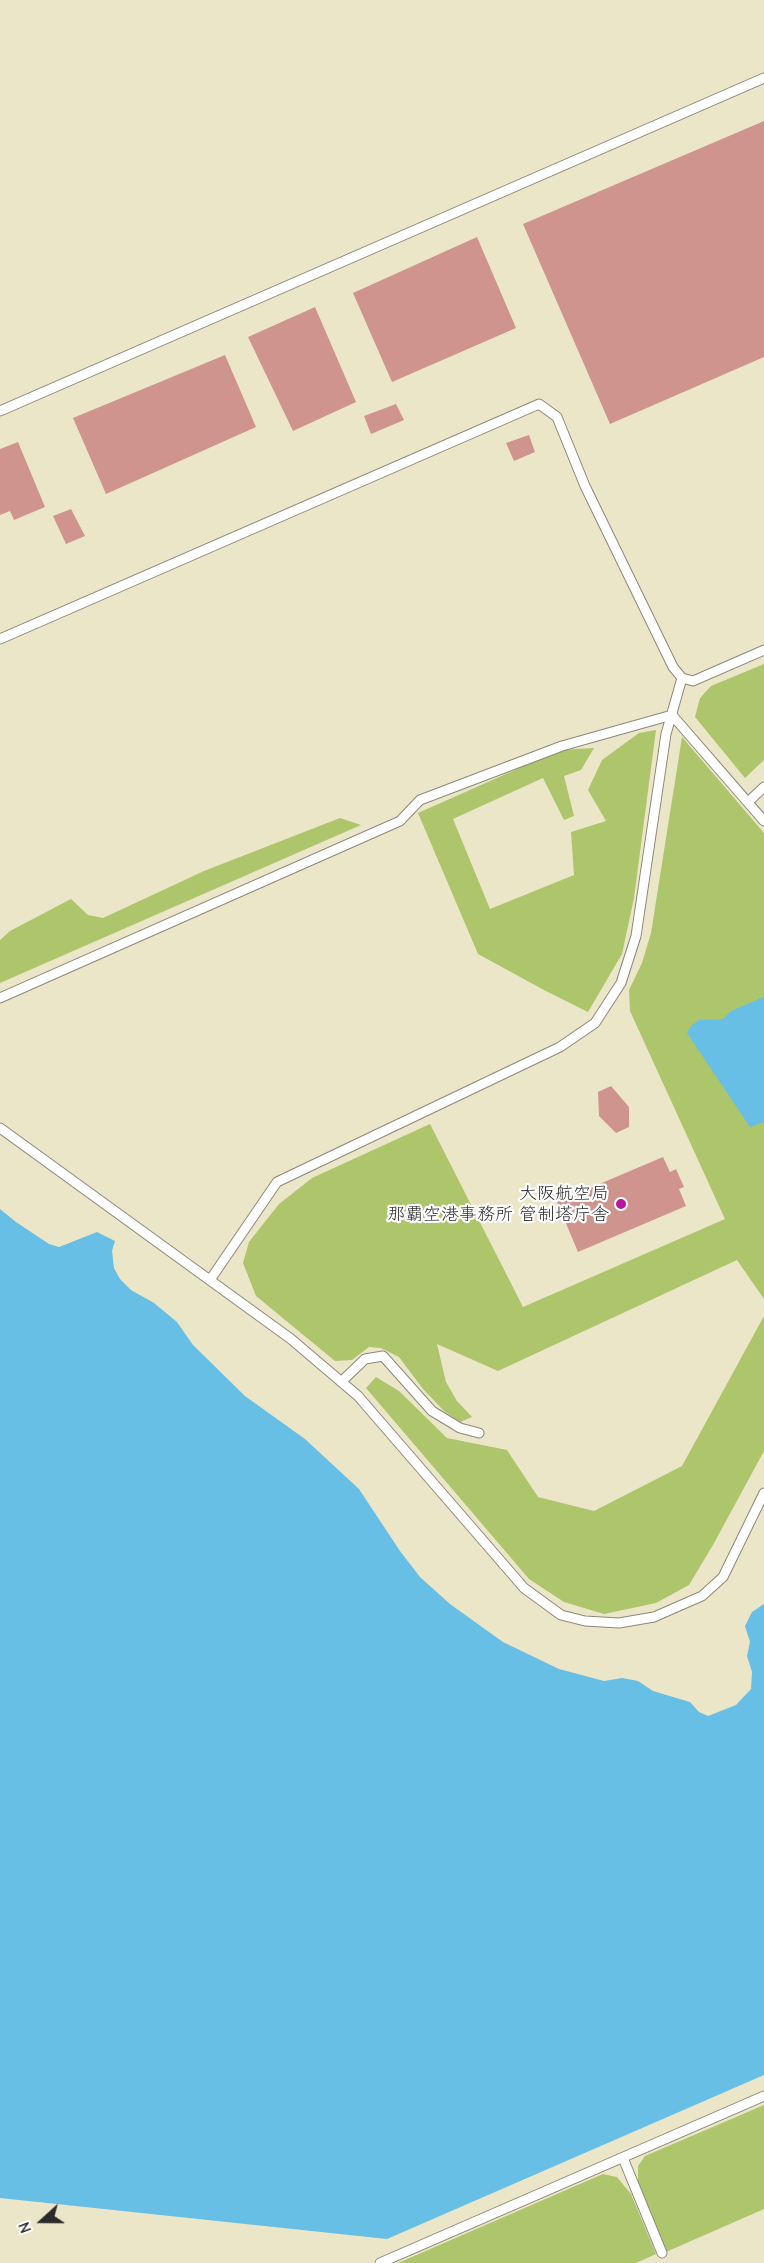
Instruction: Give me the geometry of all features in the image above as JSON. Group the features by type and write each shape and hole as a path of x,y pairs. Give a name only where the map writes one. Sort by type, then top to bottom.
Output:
{"lane":[{"path":"0,411 764,78"},
{"path":"0,639 539,404 557,417 585,486 636,593 673,668 682,678 693,681 764,650"},
{"path":"210,1280 277,1182 560,1047 595,1023 621,983 636,936 666,734 682,678"},
{"path":"672,715 764,821"},
{"path":"0,998 400,821 420,800 562,746 672,715"},
{"path":"748,802 764,787"},
{"path":"0,1128 291,1339 358,1396 524,1588 561,1615 585,1621 619,1623 654,1617 702,1596 723,1577 764,1493"},
{"path":"341,1382 365,1359 383,1356 432,1411 460,1428 479,1433"},
{"path":"380,2263 764,2097"},
{"path":"623,2158 662,2253"}],"green space":[{"path":"764,664 764,760 745,778 695,717 700,698 711,686"},
{"path":"656,730 634,898 622,954 588,1012 478,954 418,813 560,750 594,748 581,770 564,776 574,816 564,820 543,778 453,819 490,909 574,875 571,832 606,821 588,790 602,760 639,733"},
{"path":"682,737 764,833 764,1299 737,1260 498,1371 437,1344 446,1382 457,1401 472,1417 460,1422 444,1411 423,1389 399,1357 381,1348 369,1347 352,1360 335,1361 256,1296 243,1263 249,1242 279,1204 312,1178 430,1124 523,1307 725,1219 630,1011 629,990 642,963 651,933"},
{"path":"340,818 361,825 0,983 0,940 10,931 71,899 88,915 103,918 204,871"},
{"path":"764,1316 764,1451 689,1585 656,1603 604,1614 564,1602 529,1579 366,1388 376,1377 399,1391 447,1438 507,1450 538,1497 594,1511 682,1466"},
{"path":"764,2105 764,2209 666,2252 638,2182 638,2166 645,2156"},
{"path":"603,2174 617,2177 631,2194 656,2254 636,2263 398,2263"}],"water":[{"path":"764,997 764,1122 750,1127 687,1033 691,1026 699,1020 723,1019 731,1011"},
{"path":"0,1209 49,1244 59,1247 97,1232 115,1241 112,1251 114,1268 120,1279 131,1290 154,1303 177,1322 193,1345 245,1396 305,1439 359,1489 420,1577 450,1604 503,1642 559,1669 604,1681 622,1678 638,1681 653,1691 690,1702 699,1712 708,1716 736,1705 751,1689 752,1672 747,1656 750,1642 745,1626 752,1612 764,1604 764,2075 387,2239 0,2198"}],"building":[{"path":"764,121 764,357 610,424 523,224"},
{"path":"477,237 516,328 392,382 353,293"},
{"path":"315,307 356,402 293,431 248,337"},
{"path":"225,355 256,427 106,494 73,418"},
{"path":"396,404 404,420 371,434 364,416"},
{"path":"529,435 535,452 514,461 506,443"},
{"path":"18,442 45,507 14,520 10,511 0,515 0,449"},
{"path":"71,509 85,536 66,544 53,516"},
{"path":"611,1086 629,1107 629,1127 616,1133 599,1116 598,1092"},
{"name":"大阪航空局 那覇空港事務所 管制塔庁舎","path":"663,1157 670,1172 676,1169 684,1187 679,1189 686,1206 578,1252 557,1202"}],"place":[{"name":"大阪航空局 那覇空港事務所 管制塔庁舎","path":"621,1204"}]}
